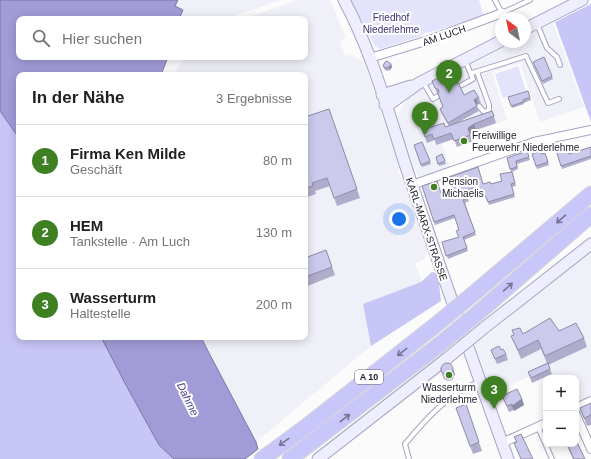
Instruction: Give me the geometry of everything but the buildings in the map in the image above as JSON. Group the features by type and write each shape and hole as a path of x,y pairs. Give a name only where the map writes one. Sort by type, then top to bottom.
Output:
{"highway":[{"name":"A 10","path":"262,459 432,328 591,194"},
{"name":"A 10","path":"290,459 439,345 591,215"}],"street":[{"name":"KARL-MARX-STRASSE","path":"344,0 370,58 412,185 508,459"},
{"path":"531,26 582,0"},
{"name":"AM LUCH","path":"370,58 432,39 495,16"},
{"path":"384,100 495,44"},
{"path":"412,185 534,142 591,130"},
{"path":"319,458 591,244"},
{"path":"579,407 591,401"},
{"path":"579,422 591,449"},
{"path":"502,443 543,425"}],"lane":[{"path":"495,0 501,12"},
{"path":"504,12 530,0"},
{"path":"536,23 547,48 557,57 560,65"},
{"path":"472,73 526,56 548,103 559,99"},
{"path":"460,86 473,79 472,73 465,60"},
{"path":"477,72 489,105 489,110 484,112 479,106"},
{"path":"421,82 433,99 438,96"},
{"path":"409,459 405,444 434,411 455,394 465,388 481,382"},
{"path":"538,428 552,459"}],"shaded area":[{"path":"178,0 281,0 234,16 180,16 183,10 175,6"},
{"path":"298,0 330,0 346,38 340,41 345,56 351,55 364,62 400,169 398,171 400,176 403,178 428,252 424,259 415,264 421,282 364,304 371,346 256,442 202,340 308,340 308,72 174,72 183,60 308,60 308,16 252,16"},
{"path":"591,4 591,122 555,22"},
{"path":"553,23 584,107 540,122 520,63 492,72 507,120 474,132 468,115 436,127 451,169 419,180 397,120 402,106 408,98 417,91 503,48 531,48 531,34"},
{"path":"0,111 16,134 16,340 103,340 159,445 174,459 0,459"},
{"path":"591,252 591,396 579,402 579,375 553,375 549,367 492,394 475,344"},
{"path":"432,272 436,273 441,301 371,346 363,304 421,282"}],"green space":[{"name":"Friedhof Niederlehme","path":"351,0 479,0 484,16 425,33 421,36 380,49 375,46"},
{"path":"518,66 526,91 503,98 495,74"}],"water":[{"path":"0,0 178,0 175,6 183,10 180,16 16,16 16,60 167,60 162,72 16,72 16,134 0,111"},
{"name":"Dahme","path":"103,340 202,340 256,442 258,449 245,459 174,459 159,445"}],"place":[{"name":"HEM","path":"449,93"},
{"name":"Firma Ken Milde","path":"425,135"},
{"name":"Freiwillige Feuerwehr Niederlehme","path":"464,141"},
{"name":"Pension Michaelis","path":"434,187"},
{"name":"Wasserturm Niederlehme","path":"449,375"},
{"name":"Wasserturm","path":"494,409"}]}
